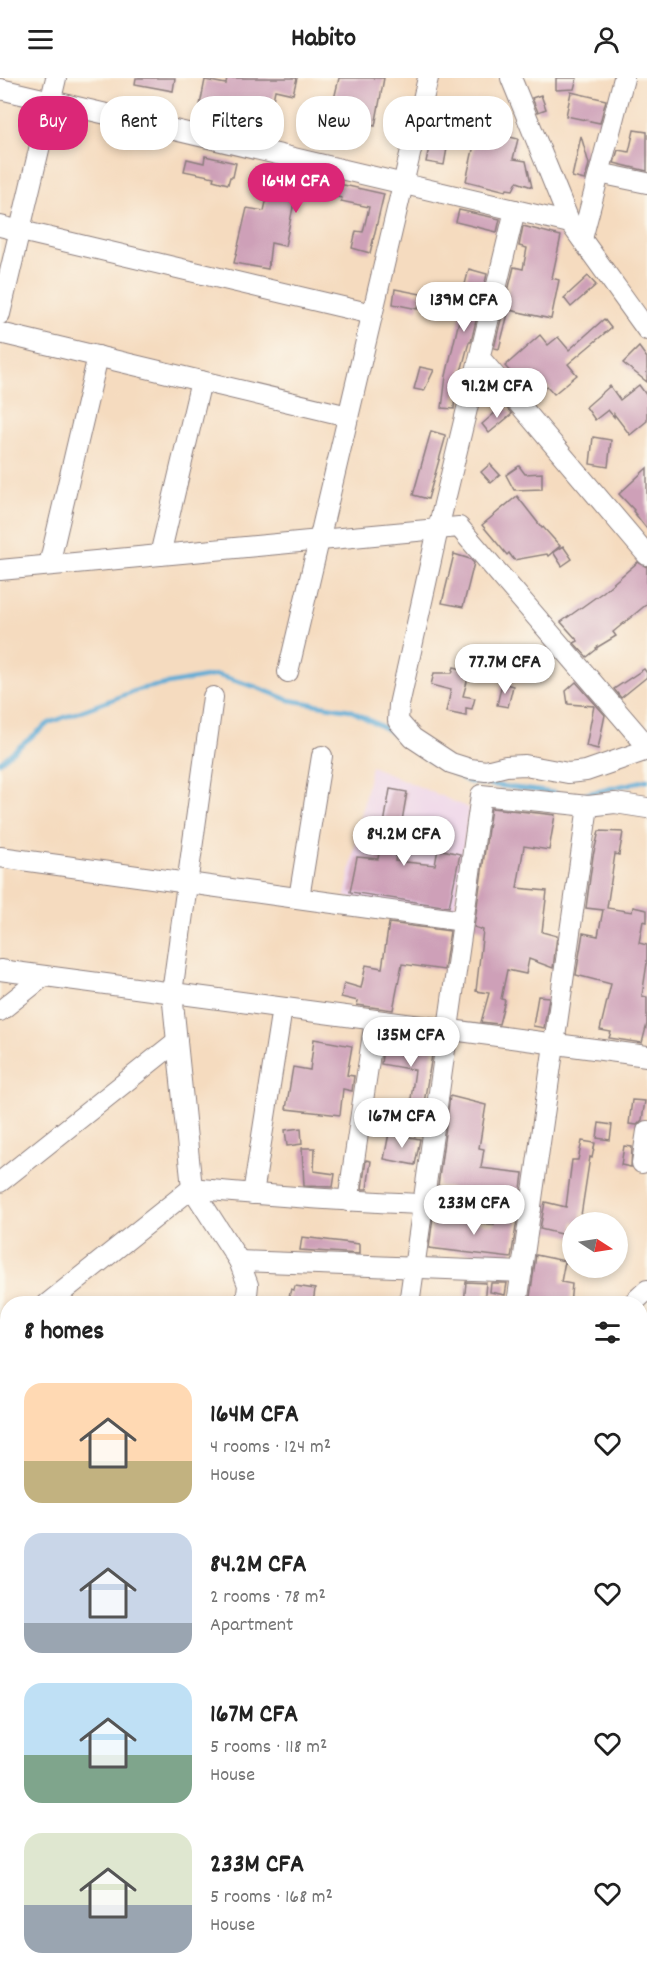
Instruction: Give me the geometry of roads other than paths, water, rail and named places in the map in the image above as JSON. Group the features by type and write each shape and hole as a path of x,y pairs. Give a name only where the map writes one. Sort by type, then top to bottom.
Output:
{"street":[{"path":"51,96 56,78"},
{"path":"288,672 428,78"},
{"path":"576,231 599,173 624,78"},
{"path":"513,79 576,231 647,330"},
{"path":"0,89 32,96"},
{"path":"88,109 515,210 576,231"},
{"path":"0,314 39,150"},
{"path":"599,173 647,183"},
{"path":"0,570 49,565 160,555 319,540 438,529 459,527 647,748 586,771 568,773 525,765 506,766 486,771 451,763 413,738 398,721 399,705 438,529 515,210"},
{"path":"0,226 372,314"},
{"path":"0,333 348,416"},
{"path":"49,565 98,357"},
{"path":"480,358 647,555"},
{"path":"160,555 201,381"},
{"path":"213,697 172,993 192,1188 239,1260 248,1285 247,1296"},
{"path":"299,898 322,756"},
{"path":"410,1296 481,795 588,806 615,803 647,808"},
{"path":"518,1296 588,806"},
{"path":"0,857 463,921"},
{"path":"0,970 647,1056"},
{"path":"0,1011 44,976"},
{"path":"253,1194 282,1008"},
{"path":"348,1201 375,1020"},
{"path":"0,1182 177,1041"},
{"path":"642,1163 647,1131"},
{"path":"57,1296 192,1188 348,1201 531,1209"},
{"path":"239,1260 522,1272"}],"waterway":[{"path":"0,762 49,723 140,689 217,675 289,700 350,710 388,730 406,744"},
{"path":"415,751 433,763"},
{"path":"451,772 469,782 556,793"},
{"path":"577,796 647,780"}]}
